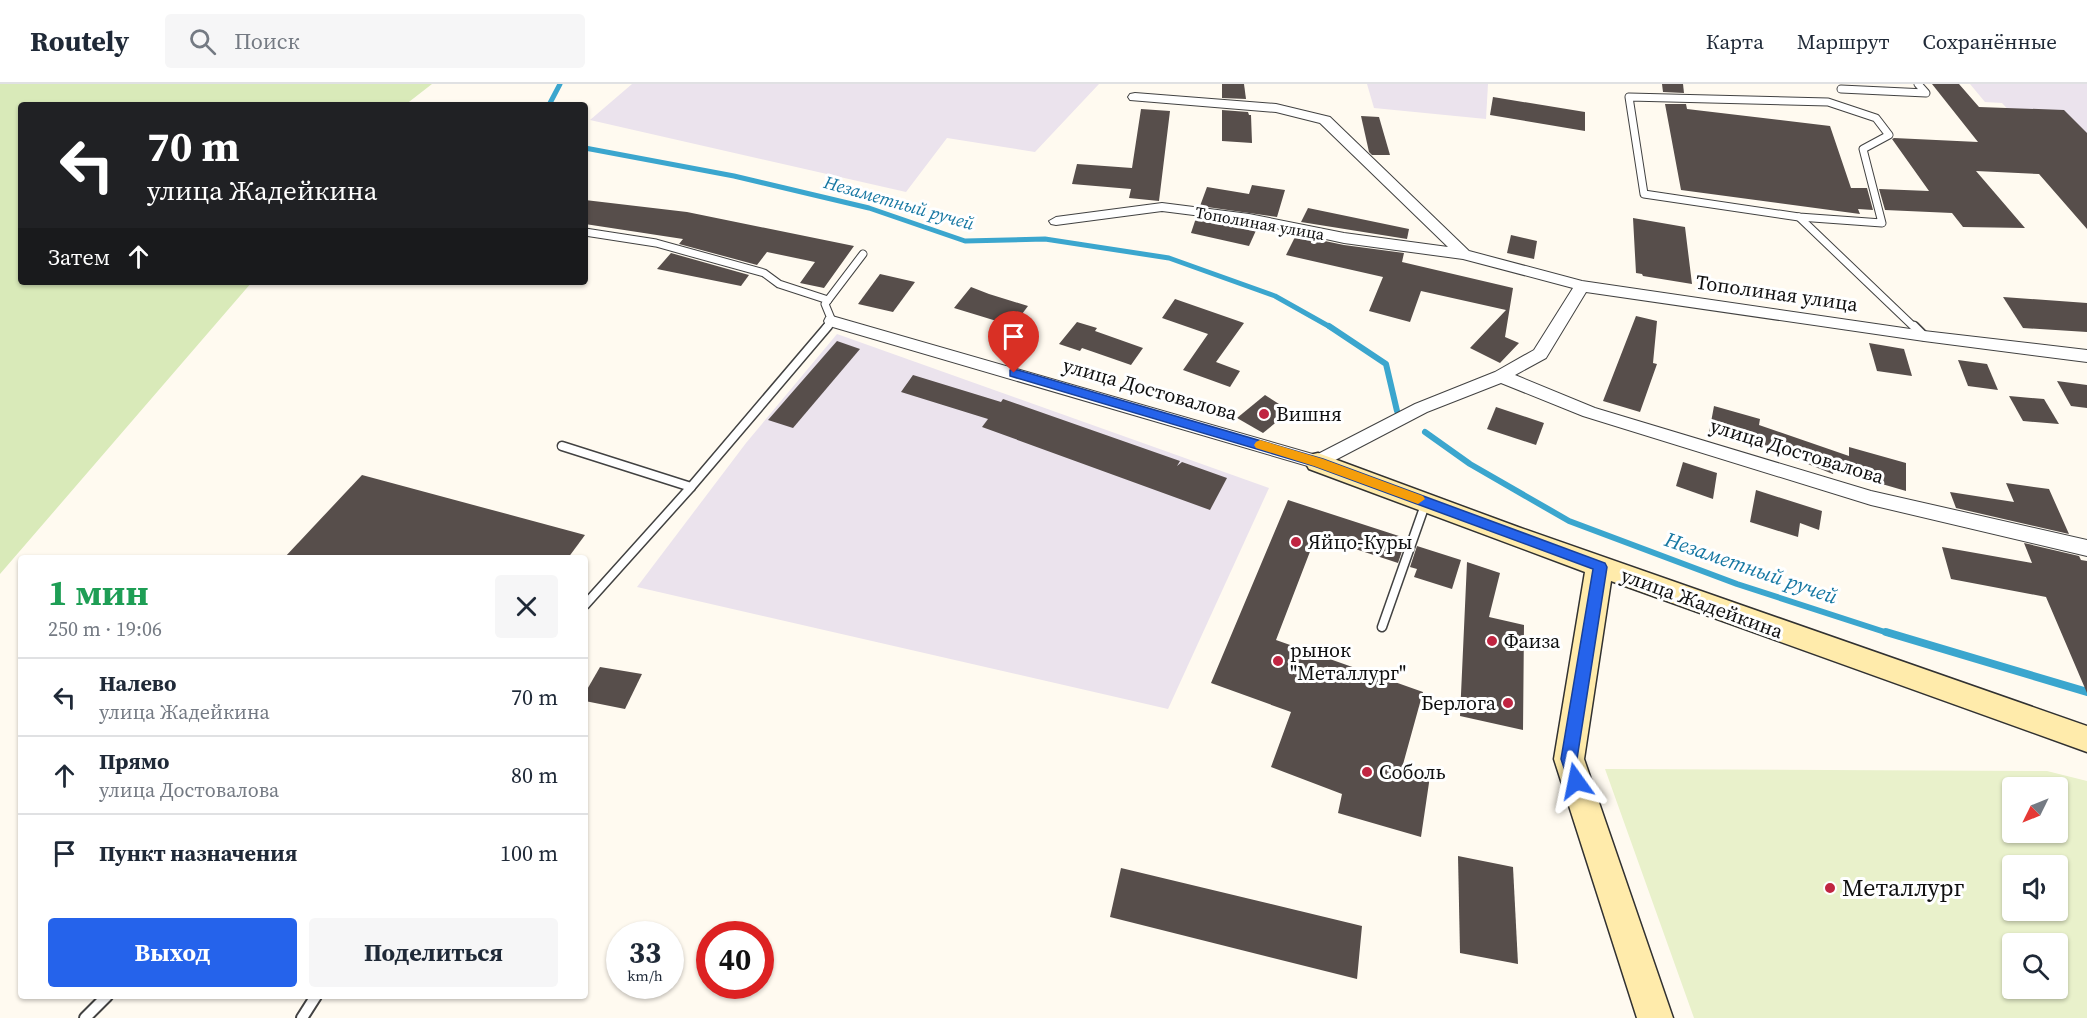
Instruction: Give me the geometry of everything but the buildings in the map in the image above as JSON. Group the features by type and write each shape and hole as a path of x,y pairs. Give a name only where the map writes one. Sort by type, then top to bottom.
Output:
{"street":[{"name":"Тополиная улица","path":"1135,97 1276,108 1324,120 1464,254"},
{"name":"Тополиная улица","path":"1056,221 1162,207 1249,218 1344,238 1464,254 1582,286 1924,336 2087,356"},
{"path":"1318,462 1421,408 1501,376 1540,354 1582,286"},
{"name":"улица Достовалова","path":"832,321 1318,462"},
{"name":"улица Достовалова","path":"1501,376 1589,412 1871,498 2087,548"},
{"name":"улица Жадейкина","path":"1318,462 1600,567 2087,739"},
{"path":"1600,567 1569,759 1655,1018"}],"lane":[{"path":"1841,89 1926,93 1918,84"},
{"path":"1799,217 1882,223 1863,149 1889,135 1876,118 1828,102 1629,97 1644,194 1799,217 1924,336"},
{"path":"588,232 656,243 764,273 779,284 828,300"},
{"path":"588,602 691,487 832,321 825,304 863,254"},
{"path":"562,446 691,487"},
{"path":"1382,627 1426,502"},
{"path":"85,1018 104,999"},
{"path":"302,1018 314,999"}],"shaded area":[{"path":"632,84 1099,84 1035,152 947,138 906,192 590,120"},
{"path":"1367,84 1488,84 1486,119 1374,108"},
{"path":"1970,84 2087,84 2087,195 2002,103 1985,102"},
{"path":"837,334 1269,488 1168,709 637,587 746,443"}],"green space":[{"path":"0,84 432,84 409,102 18,102 18,285 249,285 0,574"},
{"name":"Металлург","path":"1605,769 2047,771 2087,781 2087,1018 1694,1018"}],"waterway":[{"name":"Незаметный ручей","path":"551,102 560,84"},
{"name":"Незаметный ручей","path":"588,149 734,176 869,208 965,241 1045,239 1169,258 1275,296 1332,328"},
{"name":"Незаметный ручей","path":"1332,328 1386,364 1397,411"},
{"name":"Незаметный ручей","path":"1425,432 1470,464 1569,521 1737,584 1891,634"},
{"name":"Незаметный ручей","path":"1886,632 2087,692"}],"slow traffic":[{"path":"1260,445 1318,462 1418,499"}],"place":[{"name":"Вишня","path":"1264,414"},
{"name":"Яйцо-Куры","path":"1296,542"},
{"name":"Фаиза","path":"1492,641"},
{"name":"рынок \"Металлург\"","path":"1278,661"},
{"name":"Берлога","path":"1508,703"},
{"name":"Соболь","path":"1367,772"},
{"name":"Металлург","path":"1830,888"}],"route":[{"path":"1014,373 1318,462 1600,567 1569,759 1576,781"}]}
